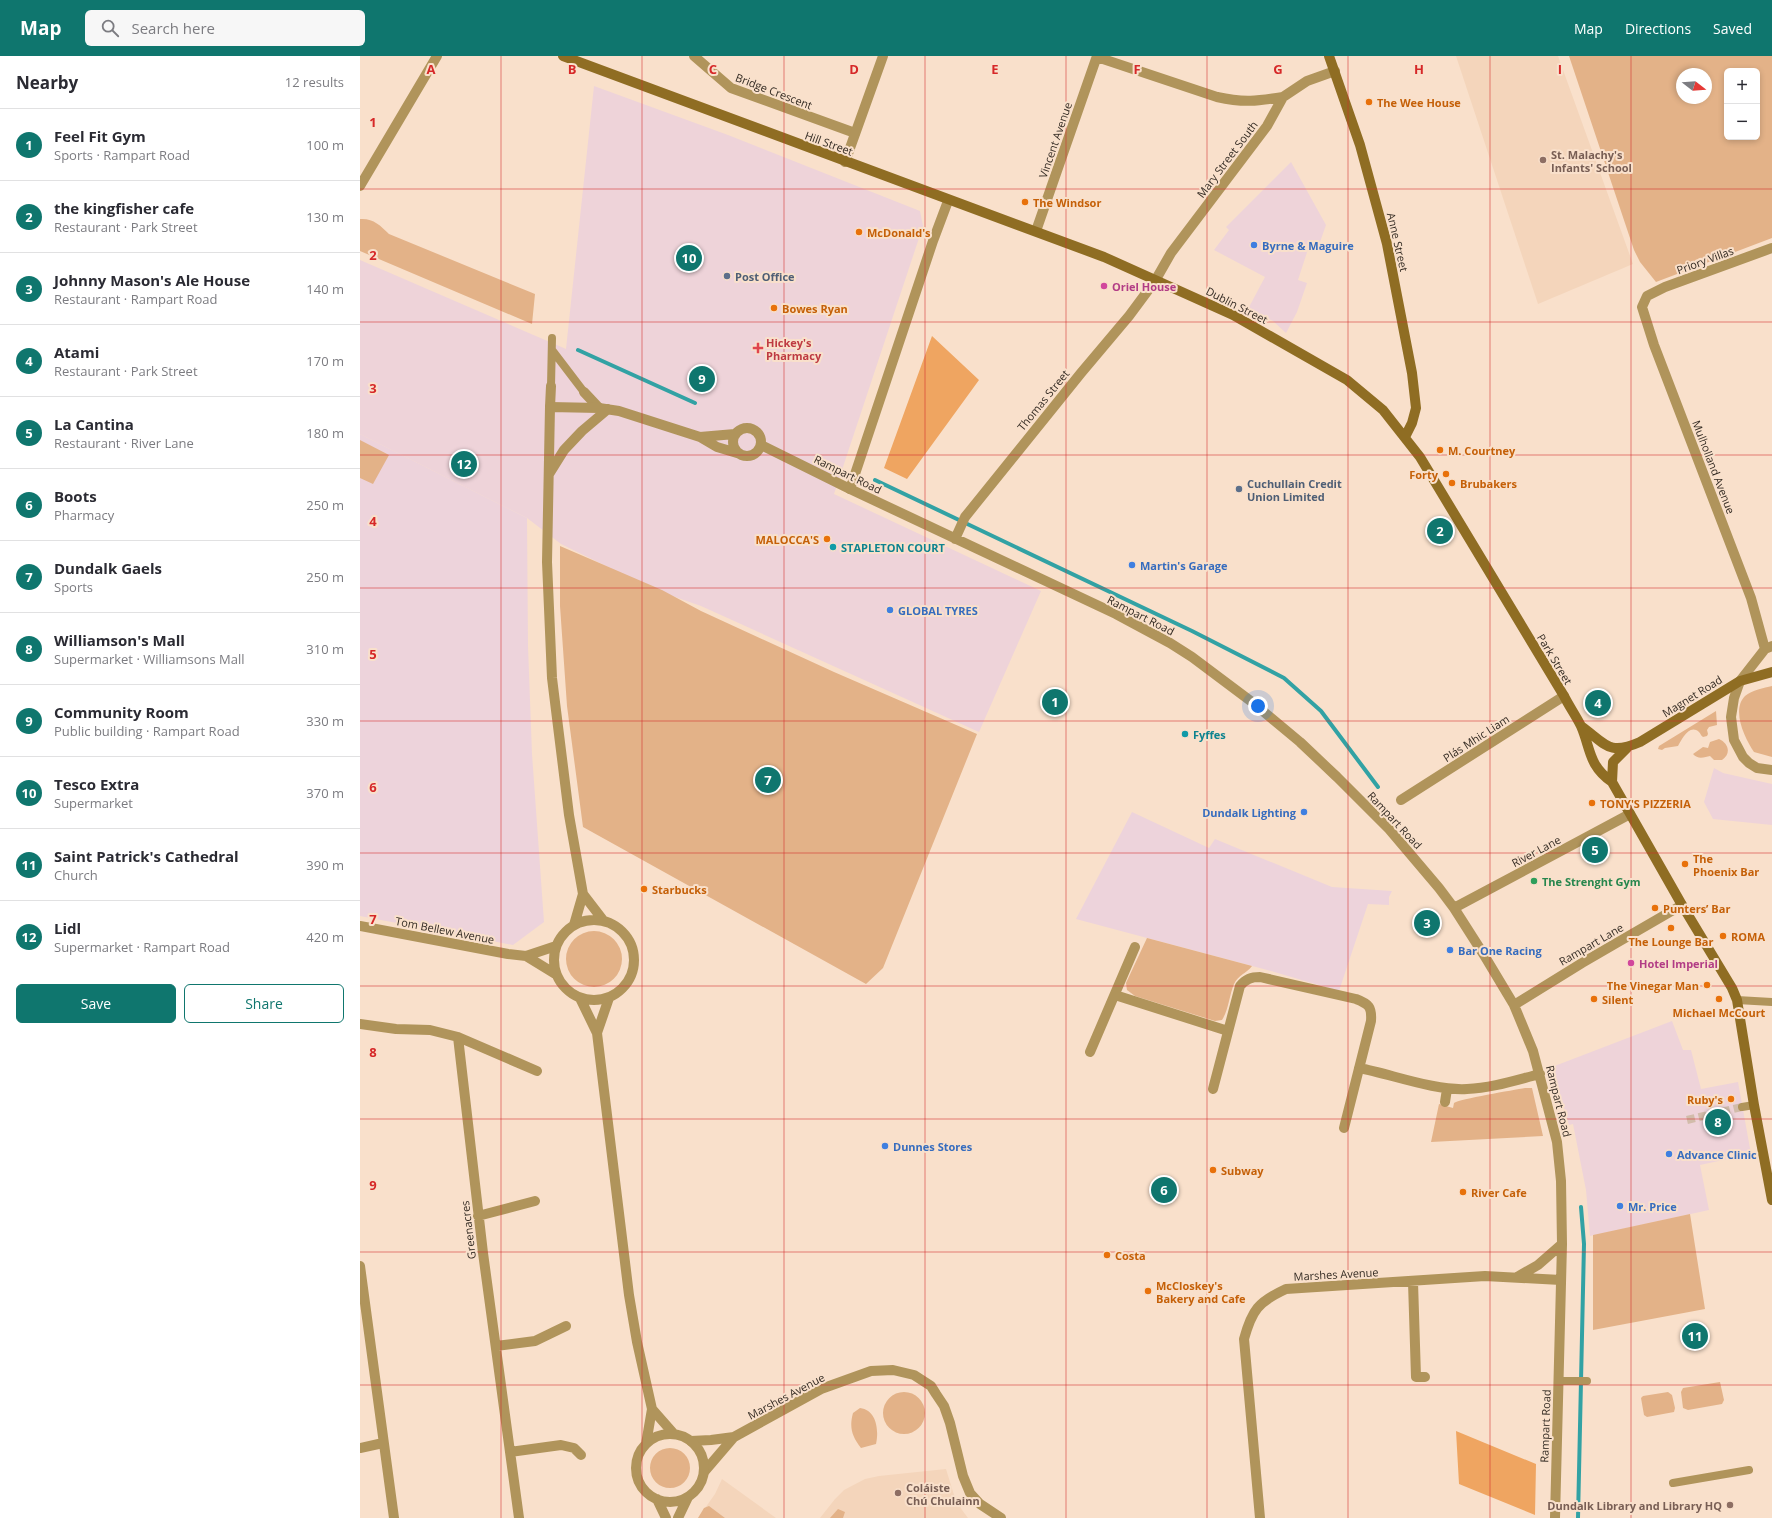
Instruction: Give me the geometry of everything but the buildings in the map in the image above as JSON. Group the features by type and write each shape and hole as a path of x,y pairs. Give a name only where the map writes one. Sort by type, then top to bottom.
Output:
{"main road":[{"name":"Hill Street","path":"563,56 615,74 845,162 1036,231"},
{"name":"Anne Street","path":"1329,56 1372,182 1388,244 1412,373 1416,408 1412,423 1405,437"},
{"name":"Dublin Street","path":"1036,231 1104,257 1233,315 1347,380 1383,410 1405,437"},
{"name":"Park Street","path":"1405,437 1420,457 1564,696 1581,726 1589,753 1594,763 1601,774 1612,782 1682,905 1722,971 1737,1000 1754,1105 1772,1200"},
{"name":"Magnet Road","path":"1612,782 1614,762 1627,748 1640,742 1740,681 1772,672"},
{"path":"1581,726 1606,746 1616,749 1627,748"}],"street":[{"path":"360,186 437,56"},
{"name":"Bridge Crescent","path":"694,56 711,69 731,88 854,133"},
{"path":"845,162 854,133 883,56"},
{"path":"1097,57 1217,97 1237,102 1255,102 1283,97"},
{"name":"Vincent Avenue","path":"1036,231 1097,57"},
{"name":"Mary Street South","path":"1155,281 1171,253 1267,126 1283,97 1307,81 1335,72"},
{"path":"850,490 912,301 948,200"},
{"name":"Priory Villas","path":"1647,296 1665,287 1772,248"},
{"name":"Thomas Street","path":"955,539 964,517 1129,316 1155,281"},
{"name":"Mulholland Avenue","path":"1647,296 1642,307 1651,339 1751,598 1768,647"},
{"path":"552,338 547,562 552,678 568,815 583,894 603,920"},
{"path":"552,350 584,392 603,409"},
{"path":"550,407 603,409 633,414 700,437 717,447 745,456 752,456 756,453 761,445 760,436 754,430 746,428 738,431 732,440 733,447 737,453"},
{"path":"549,474 564,450 603,409"},
{"path":"700,437 735,434"},
{"name":"Rampart Road","path":"761,445 850,490 1116,614 1170,643 1228,684 1300,742 1337,777 1393,835 1439,888 1454,908 1514,1005 1533,1051 1557,1142 1560,1177 1562,1244 1555,1518"},
{"path":"1768,647 1740,681 1734,698 1731,717 1734,740 1738,749 1748,763 1756,768 1772,770"},
{"name":"Plás Mhic Liam","path":"1401,800 1564,696"},
{"name":"River Lane","path":"1454,908 1630,814"},
{"path":"574,925 583,894"},
{"name":"Rampart Lane","path":"1514,1005 1582,963 1682,905"},
{"path":"587,920 603,920 612,923 623,932 632,944 635,959 633,973 626,985 609,998 593,1000 580,998 566,989 557,975 554,964 556,946 563,934 574,925 587,920"},
{"name":"Tom Bellew Avenue","path":"360,926 508,954 526,956 556,946"},
{"path":"1090,1052 1135,947"},
{"name":"Tom Bellew Avenue","path":"526,956 557,975"},
{"path":"1213,1089 1240,986 1245,980 1252,977 1260,977 1356,999 1366,1003 1372,1011 1371,1021 1344,1128"},
{"path":"1115,995 1228,1031"},
{"path":"580,998 597,1033 628,1294 652,1409 646,1444 637,1462 637,1475 646,1492 657,1499 670,1502 688,1497"},
{"path":"597,1033 609,998"},
{"path":"1737,1000 1772,1002"},
{"path":"360,1024 396,1029 430,1030 458,1037 537,1071"},
{"name":"Greenacres","path":"458,1037 478,1216 518,1518"},
{"path":"1359,1068 1447,1089 1487,1087 1540,1074"},
{"path":"1445,1102 1447,1089"},
{"path":"1742,1107 1754,1105"},
{"path":"478,1216 535,1201"},
{"path":"1517,1277 1538,1265 1562,1244"},
{"path":"360,1266 394,1518"},
{"name":"Marshes Avenue","path":"1260,1518 1244,1339 1249,1321 1258,1307 1271,1296 1286,1289 1413,1282 1485,1276 1561,1280"},
{"path":"1413,1282 1416,1377 1425,1377"},
{"path":"496,1346 535,1341 566,1326"},
{"name":"Marshes Avenue","path":"704,1472 734,1437 821,1389 853,1377 879,1370 905,1372 930,1386 944,1406 950,1423 963,1476 970,1493 980,1504 1001,1518"},
{"path":"1558,1381 1587,1381"},
{"path":"652,1409 674,1434 691,1441 696,1446 703,1458 704,1472 697,1488 688,1497 678,1518"},
{"path":"646,1444 658,1436 674,1434"},
{"name":"Marshes Avenue","path":"691,1441 734,1437"},
{"path":"360,1448 383,1443"},
{"path":"510,1452 561,1445 574,1448 581,1456"},
{"path":"1673,1483 1749,1470"},
{"path":"657,1499 666,1518"}],"shaded area":[{"name":"St. Malachy's Infants' School","path":"1456,56 1558,56 1633,264 1538,304"},
{"path":"1569,56 1772,56 1772,238 1656,282 1640,262 1634,250"},
{"path":"594,86 728,135 920,211 923,226 834,494 1041,591 979,732 701,606 655,590 561,544 527,518 360,434 360,260 566,349"},
{"name":"Byrne & Maguire","path":"1291,162 1326,225 1320,242 1311,240 1298,280 1307,283 1297,312 1286,333 1273,321 1248,309 1265,277 1214,250 1229,230 1226,227"},
{"path":"360,219 373,221 389,234 535,294 532,324 360,251"},
{"path":"932,336 979,380 907,479 884,468"},
{"path":"360,434 527,518 528,646 532,754 544,922 513,945 360,916"},
{"path":"360,440 389,455 373,484 360,478"},
{"path":"560,546 662,590 701,611 834,672 977,734 883,968 866,984 583,827 567,706 560,606"},
{"path":"1772,686 1772,757 1754,752 1747,740 1741,724 1739,709 1745,696 1751,692"},
{"path":"1716,711 1717,725 1709,727 1707,730 1707,736 1703,737 1699,732 1692,730 1683,737 1678,746 1665,748 1662,750 1658,749 1659,746"},
{"path":"1719,739 1725,743 1728,748 1727,754 1722,760 1714,760 1710,756 1699,758 1693,754 1703,747 1708,748 1710,742"},
{"path":"1714,768 1723,773 1772,784 1772,825 1713,819 1704,802"},
{"path":"1132,812 1209,848 1215,839 1332,887 1392,891 1389,897 1389,905 1368,904 1339,991 1271,971 1076,919"},
{"path":"588,931 600,931 610,935 618,943 622,953 622,965 618,975 610,983 600,987 588,987 578,983 570,975 566,965 566,953 570,943 578,935"},
{"path":"1147,938 1252,966 1238,978 1234,984 1222,1020 1215,1021 1135,996 1127,990 1126,983"},
{"path":"1672,1021 1683,1050 1691,1050 1701,1089 1738,1082 1751,1154 1700,1165 1709,1210 1590,1236 1586,1190 1573,1124 1569,1125 1552,1067"},
{"path":"1525,1088 1532,1088 1543,1136 1431,1142 1439,1104 1453,1108 1454,1103 1458,1101"},
{"path":"1690,1214 1705,1309 1593,1330 1593,1235"},
{"path":"1720,1382 1724,1400 1722,1404 1688,1410 1683,1408 1681,1392 1683,1388"},
{"path":"904,1392 919,1398 925,1413 919,1428 904,1434 889,1428 883,1413 889,1398"},
{"path":"1668,1392 1672,1395 1675,1408 1674,1412 1647,1417 1644,1415 1641,1398 1643,1396"},
{"path":"860,1408 870,1413 876,1422 877,1427 876,1444 861,1448 853,1436 851,1427 853,1413"},
{"path":"1456,1431 1536,1464 1535,1515 1459,1484"},
{"path":"666,1448 674,1448 681,1451 687,1457 690,1468 687,1479 681,1485 674,1488 666,1488 659,1485 653,1479 650,1472 650,1464 653,1457 659,1451"},
{"name":"Coláiste Chú Chulainn","path":"946,1469 954,1495 968,1518 820,1518 844,1490 865,1479 879,1476"},
{"path":"722,1479 776,1518 698,1518 715,1494"},
{"path":"709,1506 725,1518 698,1518 704,1508"},
{"path":"838,1509 845,1512 843,1518 830,1518"}],"waterway":[{"path":"578,350 695,403"},
{"path":"875,480 1192,631 1284,678 1321,711 1378,787"},
{"path":"1578,1518 1584,1244 1581,1207"}],"tunnel":[{"path":"1687,1120 1742,1107"}],"place":[{"name":"The Wee House","path":"1369,102"},
{"name":"St. Malachy's Infants' School","path":"1543,160"},
{"name":"The Windsor","path":"1025,202"},
{"name":"McDonald's","path":"859,232"},
{"name":"Byrne & Maguire","path":"1254,245"},
{"name":"Tesco Extra","path":"689,258"},
{"name":"Post Office","path":"727,276"},
{"name":"Oriel House","path":"1104,286"},
{"name":"Bowes Ryan","path":"774,308"},
{"name":"Hickey's Pharmacy","path":"758,348"},
{"name":"Community Room","path":"702,379"},
{"name":"M. Courtney","path":"1440,450"},
{"name":"Lidl","path":"464,464"},
{"name":"Forty","path":"1446,474"},
{"name":"Brubakers","path":"1452,483"},
{"name":"Cuchullain Credit Union Limited","path":"1239,489"},
{"name":"the kingfisher cafe","path":"1440,531"},
{"name":"MALOCCA'S","path":"827,539"},
{"name":"STAPLETON COURT","path":"833,547"},
{"name":"Martin's Garage","path":"1132,565"},
{"name":"GLOBAL TYRES","path":"890,610"},
{"name":"Feel Fit Gym","path":"1055,702"},
{"name":"Atami","path":"1598,703"},
{"name":"Fyffes","path":"1185,734"},
{"name":"Dundalk Gaels","path":"768,780"},
{"name":"TONY'S PIZZERIA","path":"1592,803"},
{"name":"Dundalk Lighting","path":"1304,812"},
{"name":"La Cantina","path":"1595,850"},
{"name":"The Phoenix Bar","path":"1685,864"},
{"name":"The Strenght Gym","path":"1534,881"},
{"name":"Starbucks","path":"644,889"},
{"name":"Punters’ Bar","path":"1655,908"},
{"name":"Johnny Mason's Ale House","path":"1427,923"},
{"name":"The Lounge Bar","path":"1671,928"},
{"name":"ROMA","path":"1723,936"},
{"name":"Bar One Racing","path":"1450,950"},
{"name":"Hotel Imperial","path":"1631,963"},
{"name":"The Vinegar Man","path":"1707,985"},
{"name":"Silent","path":"1594,999"},
{"name":"Michael McCourt","path":"1719,999"},
{"name":"Ruby's","path":"1731,1099"},
{"name":"Williamson's Mall","path":"1718,1122"},
{"name":"Dunnes Stores","path":"885,1146"},
{"name":"Advance Clinic","path":"1669,1154"},
{"name":"Subway","path":"1213,1170"},
{"name":"Boots","path":"1164,1190"},
{"name":"River Cafe","path":"1463,1192"},
{"name":"Mr. Price","path":"1620,1206"},
{"name":"Costa","path":"1107,1255"},
{"name":"McCloskey's Bakery and Cafe","path":"1148,1291"},
{"name":"Saint Patrick's Cathedral","path":"1695,1336"},
{"name":"Coláiste Chú Chulainn","path":"898,1493"},
{"name":"Dundalk Library and Library HQ","path":"1730,1505"}]}
